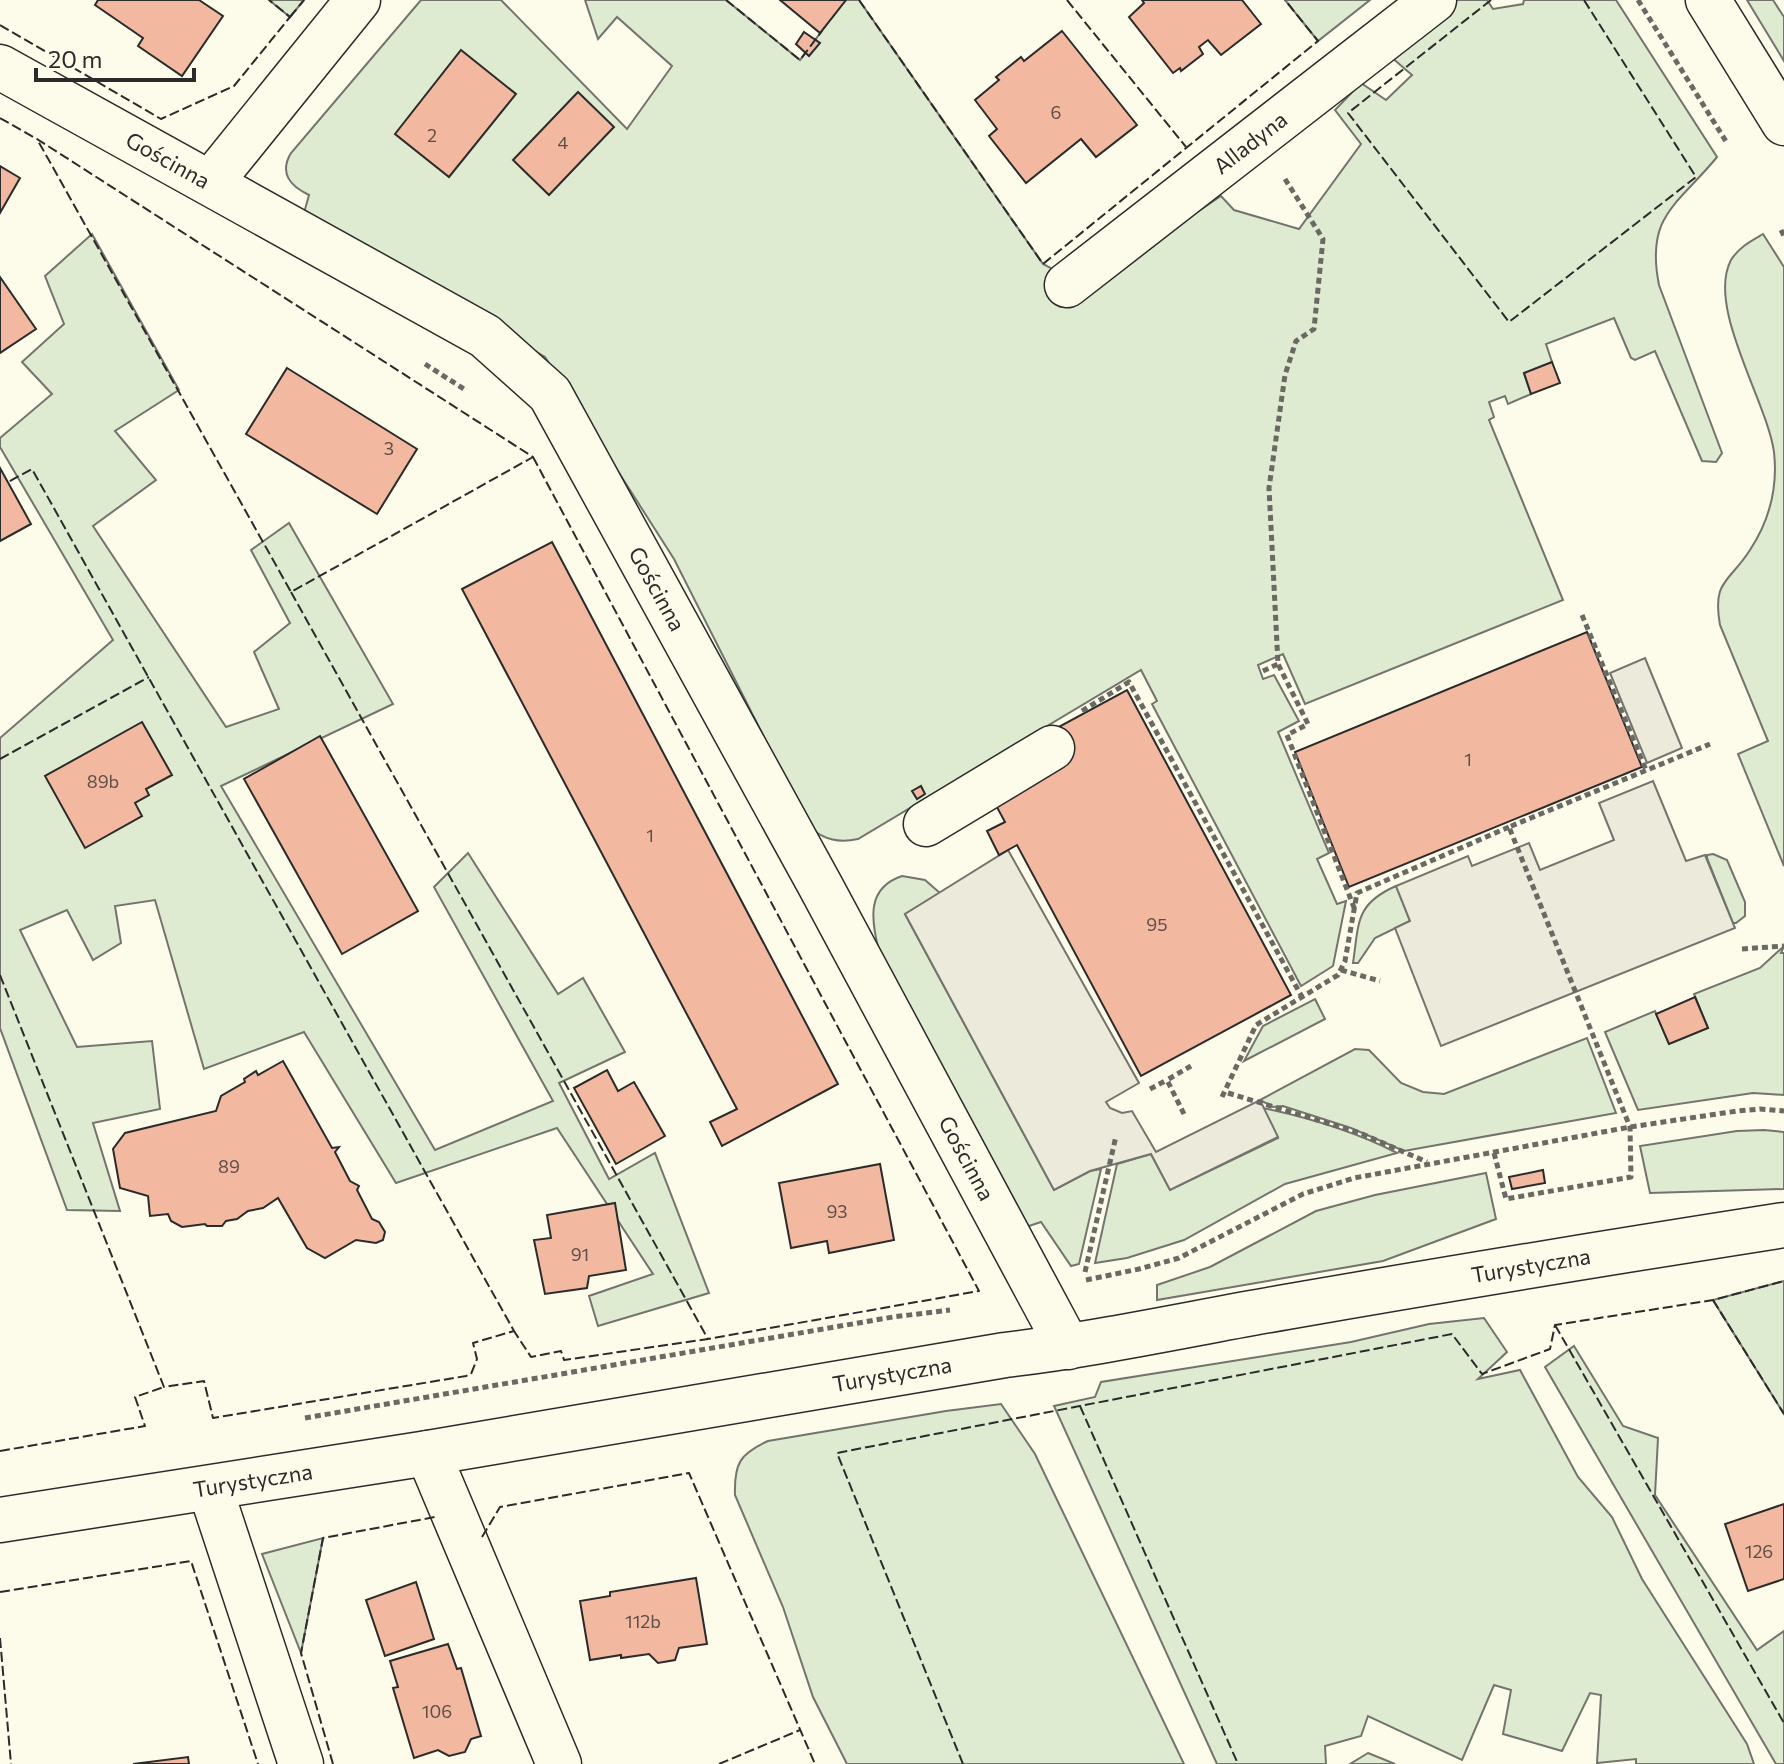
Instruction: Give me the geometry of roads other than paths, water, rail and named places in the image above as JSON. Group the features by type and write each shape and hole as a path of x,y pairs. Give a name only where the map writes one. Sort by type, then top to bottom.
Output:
{"street":[{"path":"211,182 358,0"},
{"name":"Alladyna","path":"1067,285 1434,0"},
{"path":"1708,0 1784,123"},
{"name":"Gościnna","path":"0,67 485,336 550,394 821,887 1068,1347"},
{"path":"926,824 1047,750"},
{"name":"Turystyczna","path":"0,1520 428,1453 1005,1355 1068,1347 1466,1276 1784,1225"},
{"path":"428,1453 559,1764"},
{"path":"210,1488 301,1764"}]}
